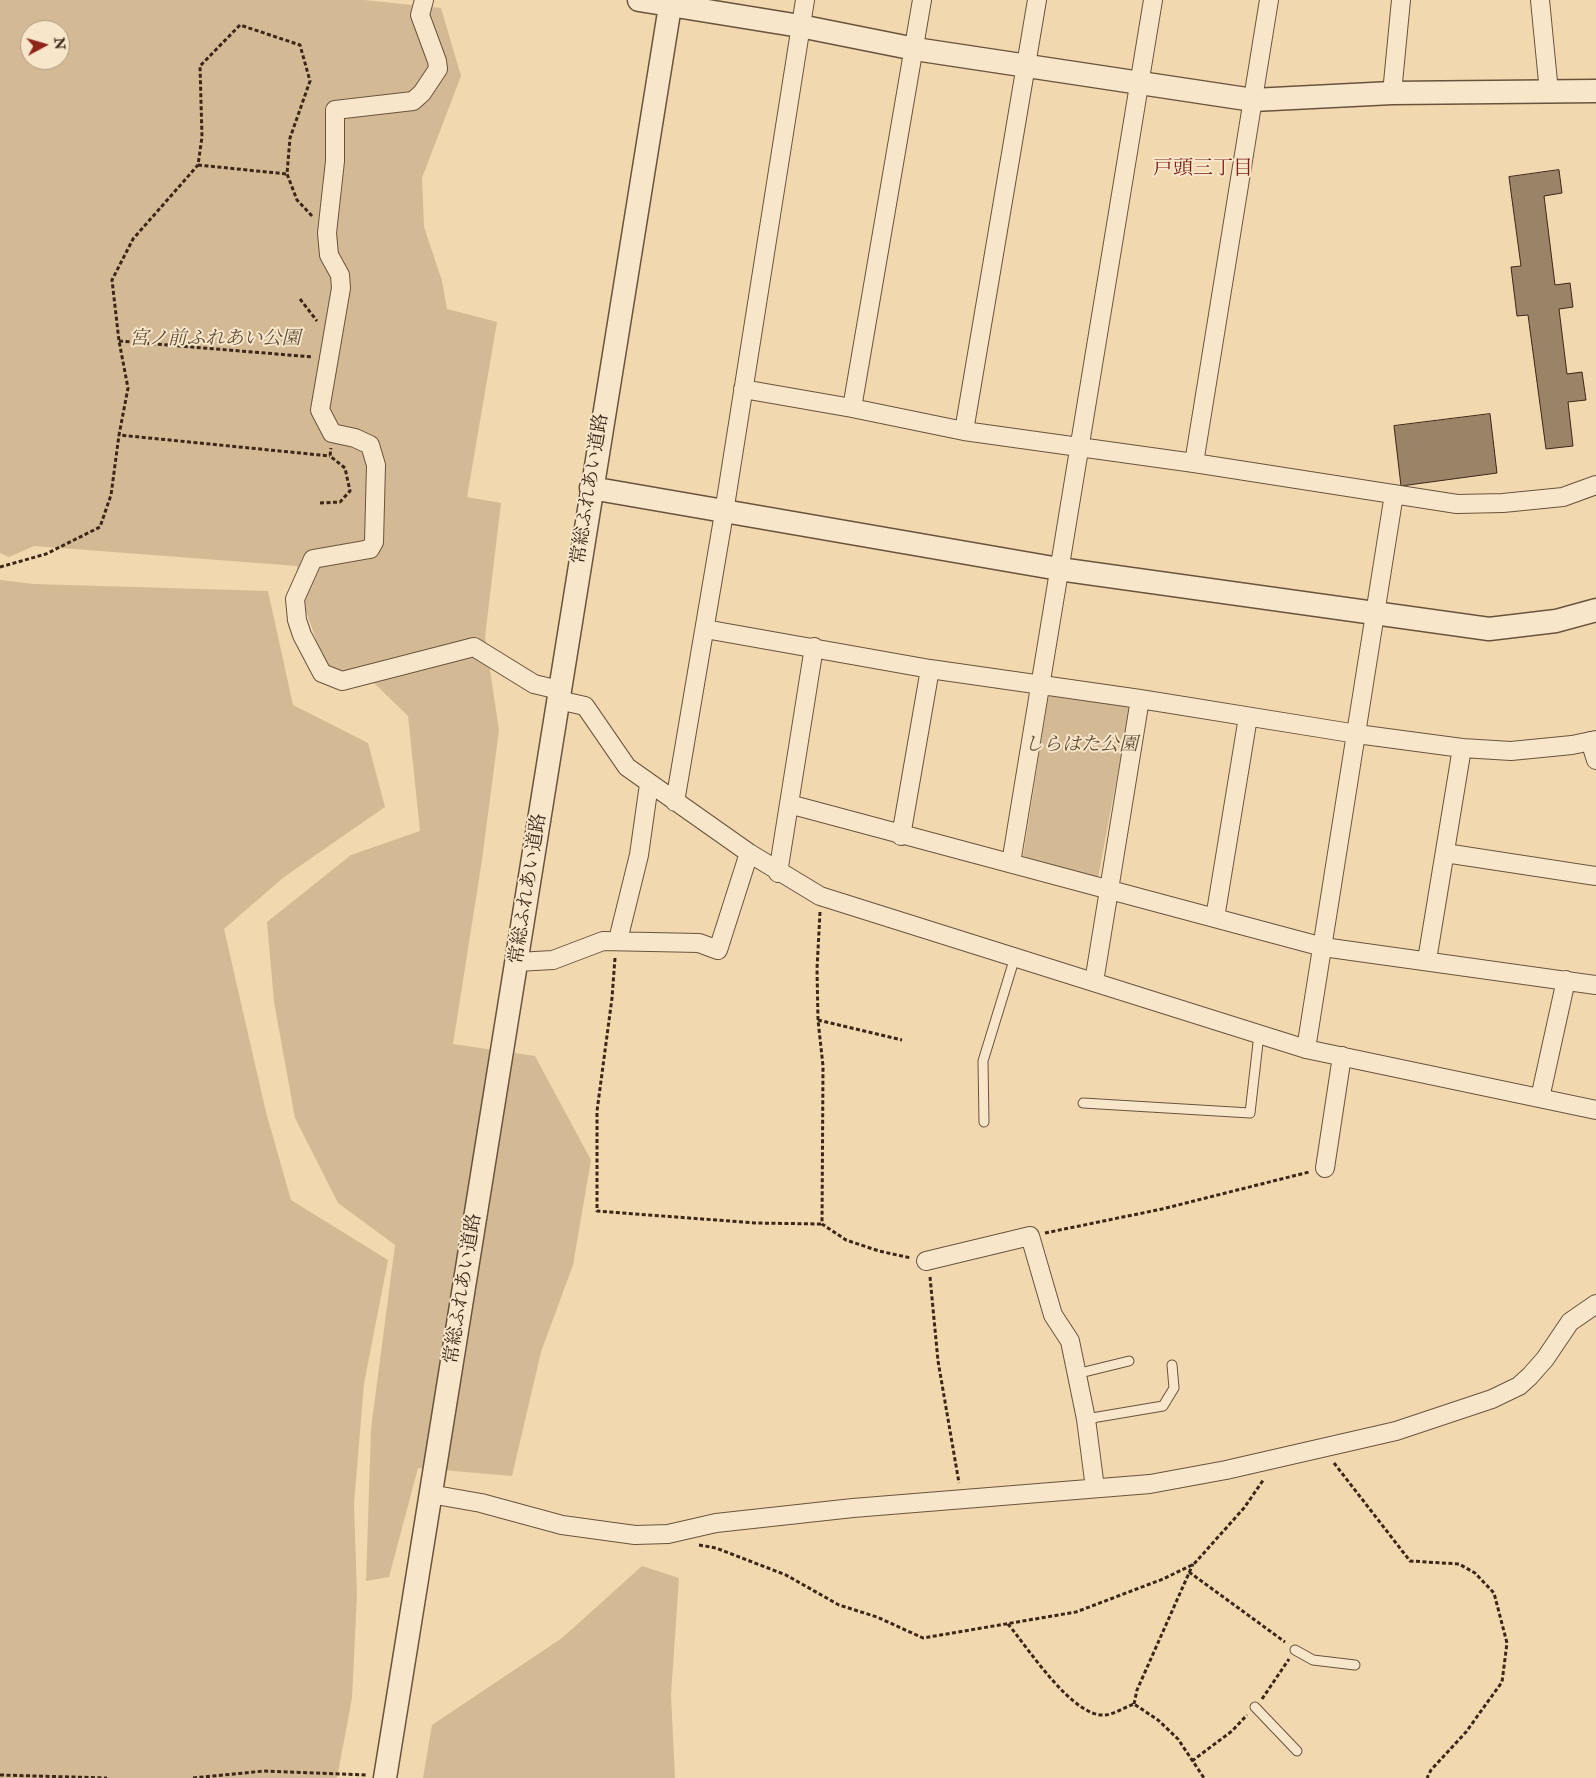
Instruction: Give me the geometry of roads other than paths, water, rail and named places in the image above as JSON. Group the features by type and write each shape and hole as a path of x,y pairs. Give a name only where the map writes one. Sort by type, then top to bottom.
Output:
{"street":[{"path":"424,0 420,15 437,60 438,69 422,93 413,101 335,110 334,161 327,233 329,255 340,276 341,288 320,410 332,433 355,438 370,445 374,453 376,465 374,542 370,549 313,559 301,582 295,599 297,620 302,635 322,673 342,681 474,647 534,684 585,706 627,768 778,873 820,896 1306,1049 1596,1110"},
{"path":"639,0 670,2 915,49 1253,100 1392,93 1596,91"},
{"path":"675,802 705,629 805,0"},
{"path":"852,408 922,0"},
{"path":"964,431 1037,0"},
{"path":"1011,863 1039,683 1153,0"},
{"path":"1194,463 1269,0"},
{"path":"1392,93 1400,0"},
{"path":"1540,0 1549,92"},
{"name":"常総ふれあい道路","path":"386,1777 670,2"},
{"path":"743,389 852,408 964,431 1194,463 1457,504 1503,503 1563,497 1596,485"},
{"path":"591,488 1058,569 1376,615 1489,629 1556,621 1596,610"},
{"path":"1306,1049 1394,494"},
{"path":"705,629 930,669 1039,683 1357,734 1462,748 1511,752 1593,740 1596,760"},
{"path":"778,873 814,647"},
{"path":"901,836 930,669"},
{"path":"1094,982 1140,699"},
{"path":"1215,918 1248,717"},
{"path":"1427,960 1462,748"},
{"path":"618,940 639,855 649,784"},
{"path":"789,804 901,836 1110,889 1323,947 1596,985"},
{"path":"517,962 553,960 603,941 618,940 699,943 718,950 749,853"},
{"path":"1445,853 1596,876"},
{"path":"1540,1098 1566,980"},
{"path":"1325,1168 1342,1056"},
{"path":"926,1261 1030,1236 1053,1315 1070,1341 1086,1419 1095,1488"},
{"path":"430,1494 481,1503 562,1525 636,1535 668,1534 716,1523 961,1498 1150,1484 1226,1470 1430,1422 1492,1399 1519,1386 1545,1359 1570,1322 1596,1304"}],"lane":[{"path":"984,1122 983,1061 1015,956"},
{"path":"1083,1102 1250,1113 1259,1034"},
{"path":"1076,1374 1129,1361"},
{"path":"1086,1419 1163,1406 1174,1388 1172,1365"},
{"path":"1295,1650 1313,1660 1355,1665"},
{"path":"1254,1707 1297,1752"}],"district":[{"name":"戸頭三丁目","path":"1203,170"}],"park label":[{"name":"宮ノ前ふれあい公園","path":"215,340"},
{"name":"しらはた公園","path":"1081,746"}]}
